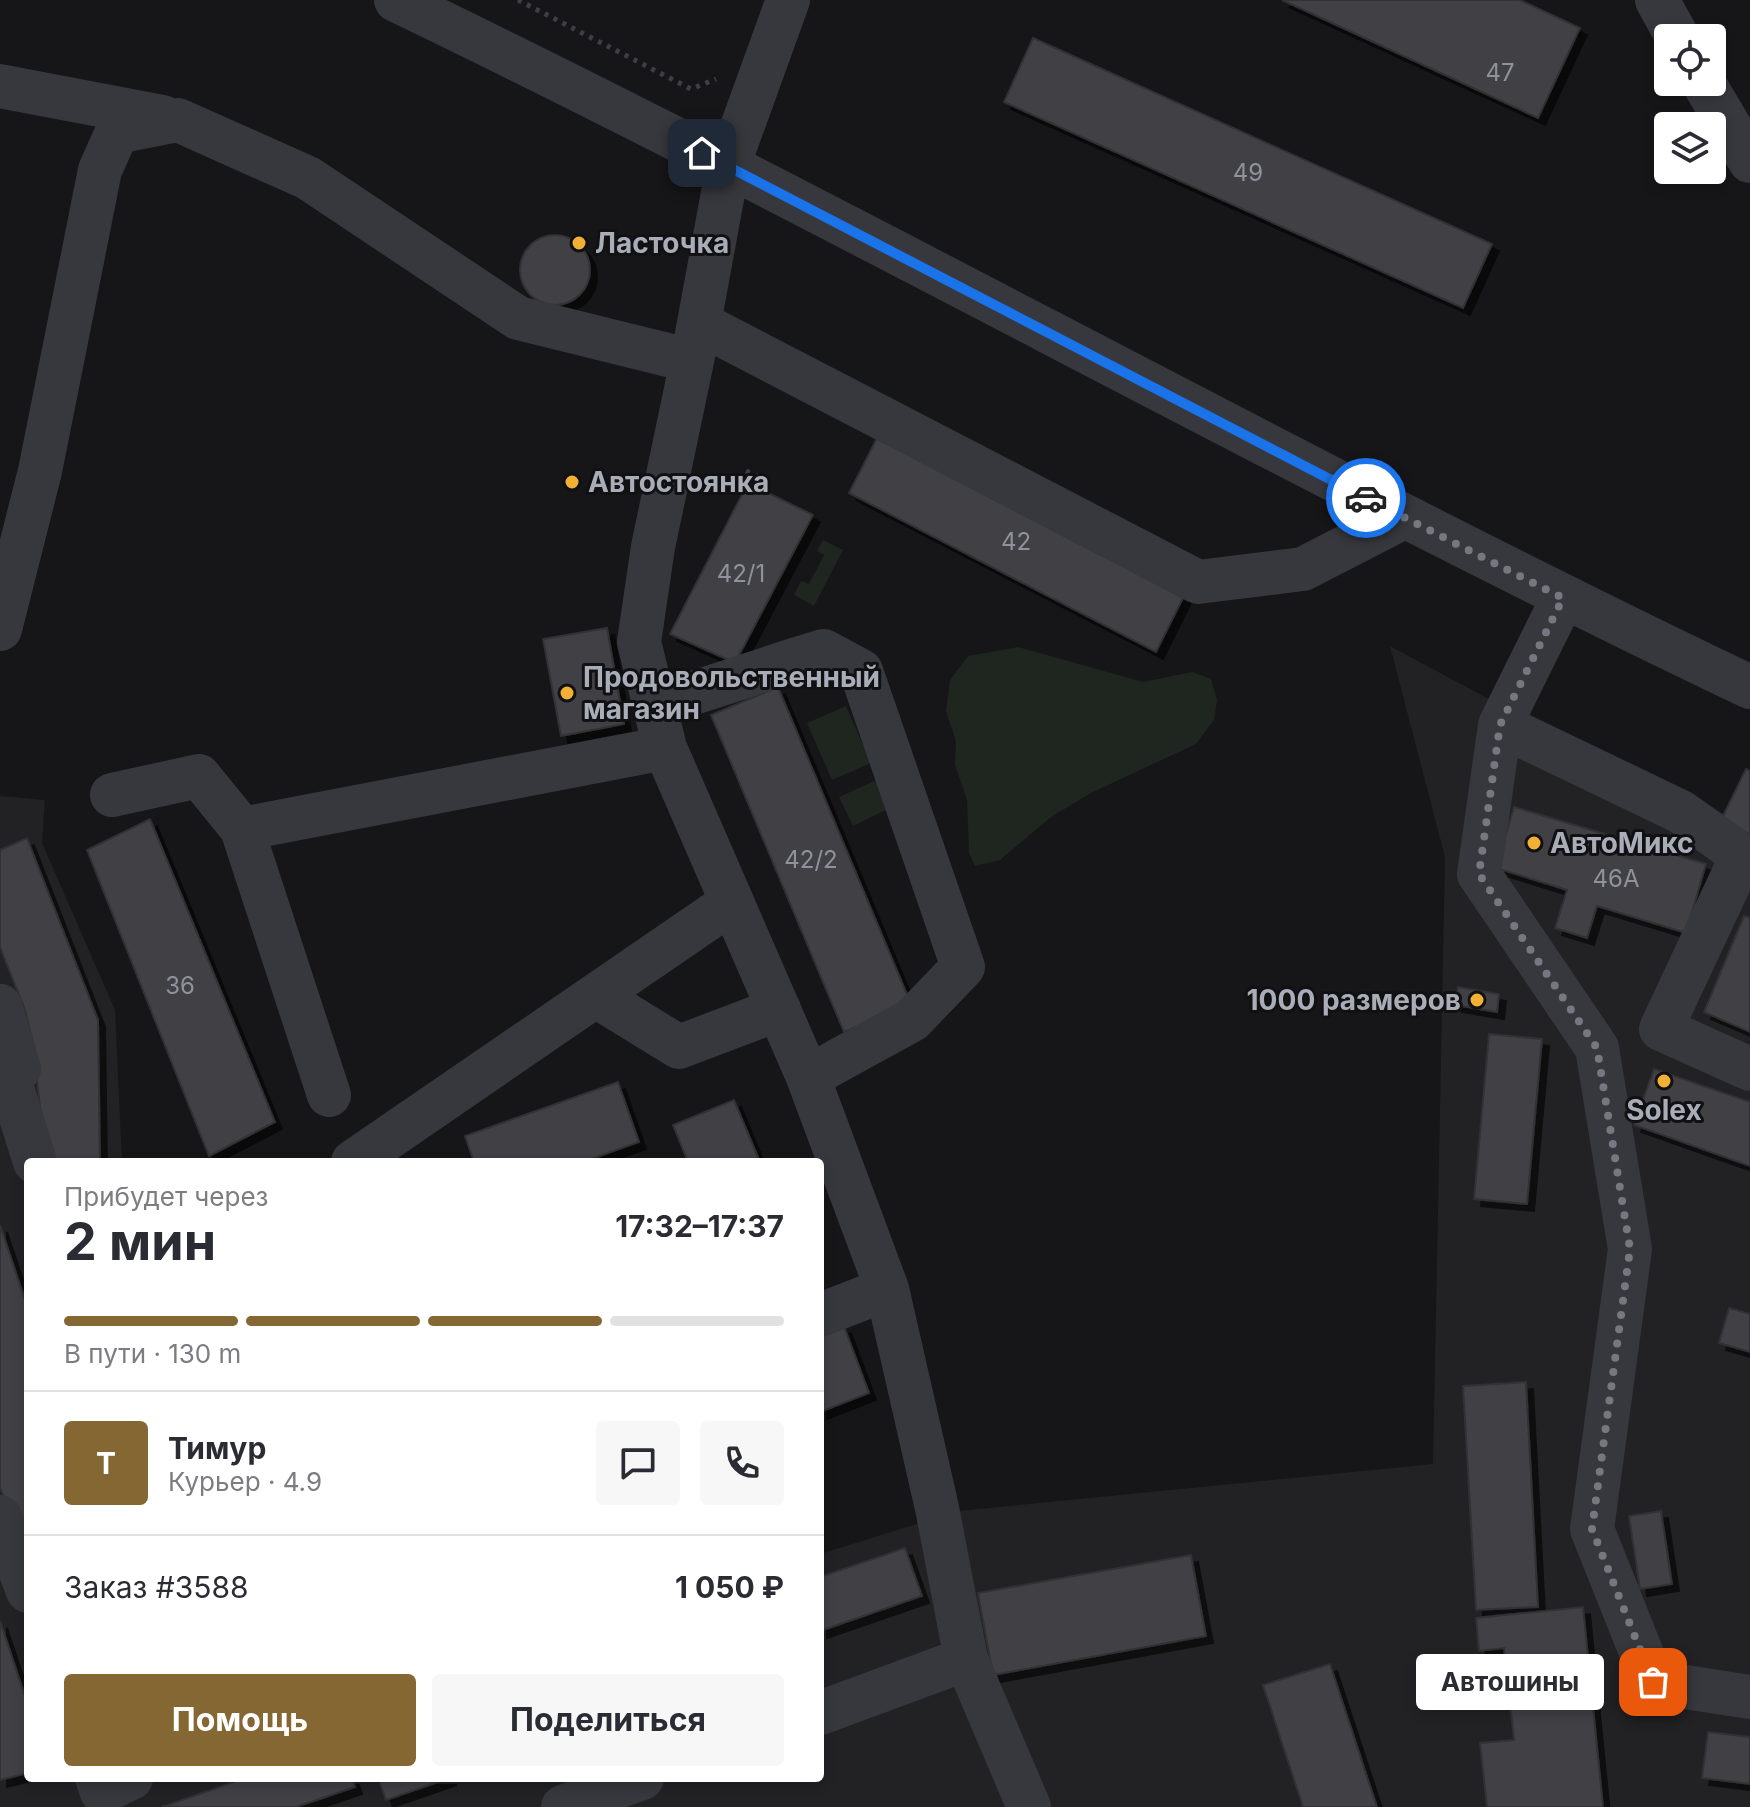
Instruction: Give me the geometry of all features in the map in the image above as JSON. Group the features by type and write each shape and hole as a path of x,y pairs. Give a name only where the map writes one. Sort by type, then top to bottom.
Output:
{"street":[{"path":"788,0 728,166 696,342 656,531 639,642 665,748 808,1077 887,1289 937,1508 966,1659 1029,1807"},
{"path":"1657,0 1670,24"},
{"path":"412,6 1563,598 1750,687"},
{"path":"0,86 178,120 308,178 518,318 696,342 1198,582 1303,569 1404,517"},
{"path":"1711,96 1750,161"},
{"path":"0,629 40,471 100,170 117,132 178,120"},
{"path":"1563,598 1500,725 1479,874 1597,1048 1630,1249 1592,1529 1653,1682 1750,1697"},
{"path":"655,704 725,686 759,669 824,651 861,671 963,967 912,1020 808,1077"},
{"path":"1500,725 1681,812 1746,858 1661,1029"},
{"path":"242,829 665,748"},
{"path":"112,795 199,776 242,829 329,1095"},
{"path":"359,1158 732,902"},
{"path":"596,996 679,1047 779,1009"},
{"path":"0,1006 19,1069 4,1074 34,1158"},
{"path":"1597,1048 1661,1029 1750,1069"},
{"path":"824,1313 887,1289"},
{"path":"0,1517 24,1580"},
{"path":"824,1712 966,1659"},
{"path":"563,1807 631,1782"}],"path":[{"path":"518,0 691,89 726,75 757,91"},
{"path":"746,471 765,480"}],"shaded area":[{"path":"823,540 843,550 814,606 794,595 801,581 809,584 824,555 817,551"},
{"path":"1390,646 1569,742 1750,826 1750,1807 0,1807 0,796 45,800 42,843 115,1010 122,1158 24,1158 24,1782 824,1782 824,1553 959,1511 1433,1464 1445,857"},
{"path":"1018,647 1143,682 1192,672 1211,679 1217,700 1214,720 1196,744 1091,793 1051,817 1000,860 975,866 969,853 967,800 955,765 956,741 946,711 950,680 968,656"},
{"path":"846,706 871,763 832,780 807,723"},
{"path":"881,778 894,806 853,826 839,797"}],"building":[{"path":"1282,0 1520,0 1580,28 1538,118"},
{"path":"1033,38 1492,244 1463,308 1004,102"},
{"path":"555,235 580,245 590,270 580,295 555,305 530,295 520,270 530,245"},
{"path":"878,436 1186,592 1156,652 849,493"},
{"path":"748,483 813,515 735,663 670,634"},
{"path":"607,628 624,724 561,736 543,639"},
{"path":"778,687 911,1004 844,1032 711,715"},
{"path":"1746,769 1750,771 1750,834 1721,820"},
{"path":"1514,807 1706,864 1686,933 1597,906 1587,938 1555,928 1567,890 1496,868"},
{"path":"150,819 275,1122 209,1156 87,850"},
{"path":"27,838 98,1020 100,1158 46,1158 33,1044 25,1010 0,947 0,850"},
{"path":"1744,916 1750,918 1750,1032 1704,1012"},
{"name":"1000 размеров","path":"1458,987 1499,994 1497,1012 1455,1005"},
{"path":"1489,1034 1542,1039 1527,1204 1474,1199"},
{"path":"1654,1069 1750,1102 1750,1166 1634,1125"},
{"path":"618,1082 639,1142 594,1158 473,1158 465,1136"},
{"path":"734,1100 758,1158 686,1158 673,1125"},
{"path":"0,1225 24,1297 24,1554 0,1487"},
{"path":"1729,1308 1750,1314 1750,1352 1719,1343"},
{"path":"844,1326 869,1393 824,1410 824,1334"},
{"path":"1526,1382 1538,1607 1476,1610 1463,1386"},
{"path":"1661,1511 1672,1584 1640,1589 1629,1516"},
{"path":"905,1548 922,1596 824,1630 824,1576"},
{"path":"1191,1555 1206,1636 993,1675 978,1593"},
{"path":"1583,1607 1603,1807 1487,1807 1480,1743 1514,1740 1504,1648 1479,1651 1476,1618"},
{"path":"0,1621 24,1693 24,1774 0,1780"},
{"path":"1330,1664 1377,1807 1303,1807 1263,1685"},
{"path":"1708,1732 1750,1737 1750,1784 1702,1778"},
{"path":"234,1782 353,1782 355,1787 296,1807 162,1807"},
{"path":"379,1782 438,1782 386,1800"}],"way so far":[{"path":"1366,498 1563,598 1500,725 1479,874 1597,1048 1630,1249 1592,1529 1653,1682"}],"place":[{"name":"Ласточка","path":"579,243"},
{"name":"Автостоянка","path":"572,482"},
{"name":"Продовольственный магазин","path":"567,693"},
{"name":"АвтоМикс","path":"1534,843"},
{"name":"1000 размеров","path":"1477,1000"},
{"name":"Solex","path":"1664,1081"},
{"name":"Автошины","path":"1653,1682"}],"route":[{"path":"702,153 1366,498"}]}
